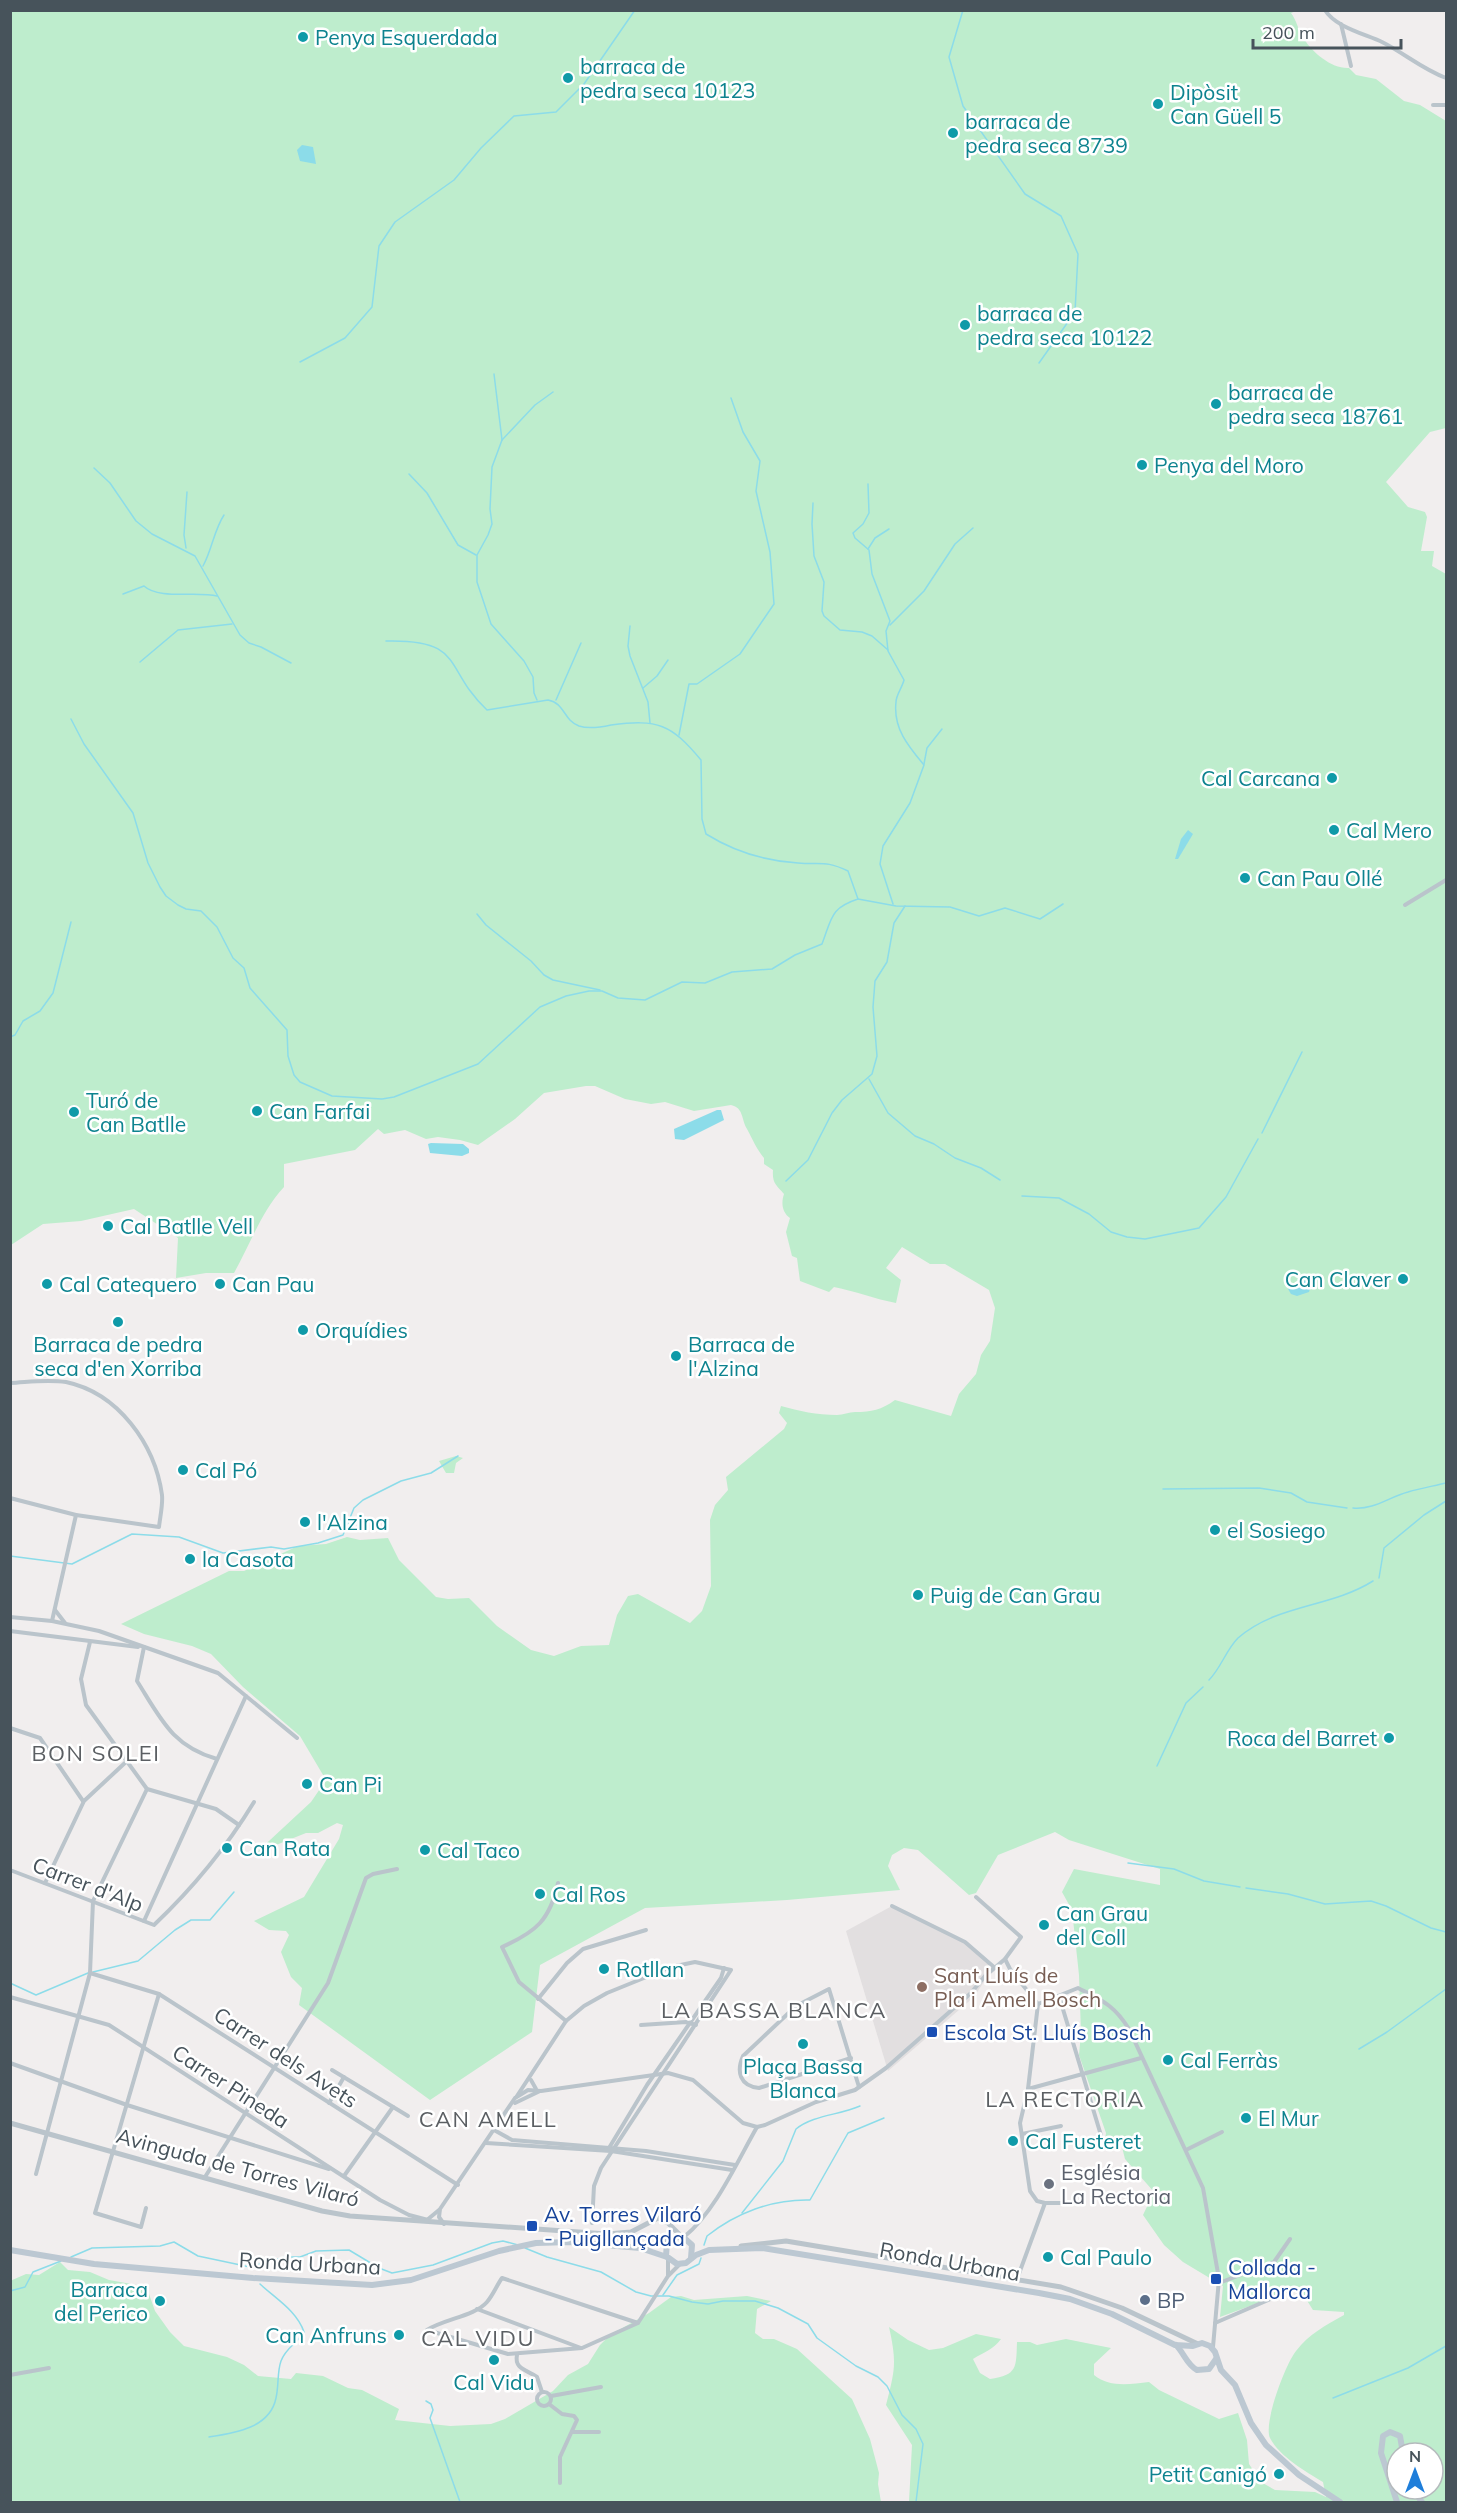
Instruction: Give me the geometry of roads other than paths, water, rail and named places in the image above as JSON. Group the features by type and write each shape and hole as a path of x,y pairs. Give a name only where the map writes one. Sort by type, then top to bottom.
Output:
{"main road":[{"name":"Ronda Urbana","path":"640,2248 670,2240 687,2240 709,2250"},
{"path":"668,2258 665,2251 670,2240"},
{"path":"687,2240 693,2251 691,2258"},
{"name":"Ronda Urbana","path":"10,2250 83,2263 264,2279 372,2285 411,2280 528,2244 554,2242 640,2248 680,2264 709,2250 734,2247 762,2248 1070,2299 1112,2314 1175,2345 1196,2370 1208,2370"},
{"name":"Ronda Urbana","path":"1175,2345 1198,2344 1213,2349"},
{"path":"1188,2358 1198,2344"},
{"path":"1213,2349 1225,2376 1235,2385 1251,2423 1266,2445 1299,2475 1340,2502"},
{"path":"1216,2359 1208,2370 1225,2376"},
{"path":"1385,2465 1381,2453 1383,2436 1390,2432 1400,2436 1401,2441"}],"street":[{"path":"1326,10 1341,24 1382,42 1423,68 1446,78"},
{"path":"1341,24 1351,66"},
{"path":"1433,105 1446,105"},
{"path":"1405,905 1446,880"},
{"path":"10,1383 44,1380 67,1383 84,1388 111,1404 142,1437 162,1495 159,1527 76,1515 10,1498"},
{"path":"52,1621 76,1515"},
{"path":"54,1610 66,1624"},
{"path":"10,1626 11,1618 52,1621 99,1631 218,1673 297,1738"},
{"path":"10,1631 144,1647"},
{"path":"90,1642 81,1679 84,1700 147,1789 195,1805 216,1809 239,1825 254,1802"},
{"path":"144,1647 137,1681 153,1707 179,1742 199,1754 217,1759"},
{"path":"144,1921 246,1696"},
{"path":"10,1728 40,1738 84,1801"},
{"path":"45,1883 84,1801 127,1761"},
{"path":"36,2174 90,1973 93,1901 147,1789"},
{"name":"Carrer d'Alp","path":"10,1870 154,1925 191,1890 239,1825"},
{"path":"205,2177 328,1983 366,1878 373,1874 397,1869"},
{"path":"558,1883 548,1912 538,1928 502,1947 519,1983 566,2021"},
{"path":"670,2225 687,2240 734,2168 757,2127 859,2087 893,2062 971,1993 985,1976 1005,1959 1021,1937 976,1897"},
{"path":"892,1906 965,1942 995,1968"},
{"path":"538,1999 567,1963 584,1949 646,1930"},
{"path":"1005,1959 1010,1969 1038,2004 1028,2089 1020,2123 1030,2191 1037,2201 1063,2203"},
{"path":"427,2220 440,2209 458,2185 518,2098 566,2021 584,2006 607,1993 671,1967 695,1962 731,1970 611,2150"},
{"path":"592,2223 594,2186 601,2168 656,2075 721,1978 724,1968"},
{"name":"Carrer dels Avets","path":"90,1973 159,1994 458,2185"},
{"path":"851,2058 759,2088 747,2085 740,2078 739,2067 743,2056 796,2006 829,1989 851,2058 859,2087"},
{"path":"1038,2004 1078,1989 1117,2011 1129,2029 1203,2188 1219,2283 1213,2349"},
{"path":"146,2208 141,2227 95,2213 159,1994"},
{"name":"Carrer Pineda","path":"10,1996 109,2025 390,2206 409,2215 444,2224"},
{"path":"1059,1996 1103,2142"},
{"path":"641,2025 690,2023 696,2025"},
{"path":"1028,2089 1141,2058"},
{"path":"10,2063 127,2105 335,2171"},
{"path":"332,2070 408,2116"},
{"path":"518,2098 528,2092 539,2090 661,2074 680,2075 693,2080 743,2123 757,2127"},
{"path":"329,2103 344,2077"},
{"path":"531,2078 539,2090"},
{"path":"528,2092 531,2078"},
{"path":"524,2086 528,2092"},
{"path":"344,2176 393,2107"},
{"name":"Avinguda de Torres Vilaró","path":"10,2122 322,2211 361,2217 444,2224 607,2235 631,2232 656,2218 670,2225"},
{"path":"1022,2134 1061,2126"},
{"path":"494,2130 512,2139 611,2150 734,2168"},
{"path":"1186,2150 1222,2132"},
{"path":"485,2143 611,2150"},
{"path":"1017,2279 1045,2203"},
{"path":"440,2209 439,2217 444,2224"},
{"path":"670,2225 670,2240"},
{"path":"1219,2283 1274,2262 1290,2238"},
{"path":"734,2247 786,2241 1017,2279 1061,2287 1099,2299 1198,2344 1213,2332"},
{"path":"668,2258 668,2276"},
{"path":"638,2323 502,2278 486,2303 427,2330 517,2355 582,2348 638,2323 668,2276 680,2264"},
{"path":"1215,2324 1273,2298"},
{"path":"477,2309 582,2348"},
{"path":"517,2355 515,2362 517,2367 537,2377 542,2392 551,2396 601,2387"},
{"path":"10,2375 49,2368"},
{"path":"542,2392 538,2396 538,2402 544,2406 549,2404"},
{"path":"549,2404 551,2396"},
{"path":"549,2404 562,2414 576,2418 577,2424 560,2457 560,2483"},
{"path":"572,2432 599,2432"}],"water":[{"path":"302,145 313,147 316,164 300,161 297,150"},
{"path":"1188,830 1193,834 1178,859 1175,859 1181,839"},
{"path":"721,1110 724,1120 684,1140 675,1139 674,1129"},
{"path":"428,1144 463,1144 469,1149 469,1153 462,1156 430,1153"},
{"path":"1307,1280 1311,1285 1309,1292 1297,1296 1291,1294 1288,1289 1293,1284"}],"waterway":[{"path":"300,362 345,338 372,307 379,246 395,222 454,180 481,148 514,116 556,112 584,84 635,10"},
{"path":"963,10 949,57 963,106 1025,194 1061,216 1078,254 1075,312 1039,363"},
{"path":"494,374 502,440 492,467 490,509 492,524 477,555 477,582 491,624 524,661 533,677 537,700"},
{"path":"502,440 535,405 553,392"},
{"path":"679,735 689,684 697,684 740,654 774,604 770,552 756,491 760,461 743,432 731,398"},
{"path":"94,468 110,483 136,521 152,534 195,556 240,635 249,643 291,663"},
{"path":"409,474 427,493 458,545 476,555"},
{"path":"868,484 869,513 863,524 853,533 855,538 869,550 872,574 890,621 886,631 888,651 904,680 896,702 899,728 907,744 924,765 910,803 883,846 880,864 893,904"},
{"path":"186,548 184,535 187,492"},
{"path":"813,503 814,556 824,582 822,611 824,616 840,630 862,632 872,636 888,650"},
{"path":"203,566 224,515"},
{"path":"890,625 924,591 955,544 973,528"},
{"path":"868,549 875,538 889,529"},
{"path":"123,594 144,586 159,593 217,596"},
{"path":"140,662 178,630 232,624"},
{"path":"630,626 628,646 630,656 648,702 650,723"},
{"path":"386,641 429,645 442,651 450,659 473,695 487,710 548,700 558,704 570,720 579,726 641,723 652,724 672,732 681,738 701,760 702,819 706,834 739,851 762,858 786,862 828,864 848,871 858,899 896,906 950,907 979,916 1005,908 1040,919 1063,904"},
{"path":"556,700 581,643"},
{"path":"643,688 657,676 668,660"},
{"path":"71,719 84,744 133,813 148,863 166,896 186,909 201,911 217,927 233,958 244,968 250,988 287,1030 288,1056 294,1075 300,1082 332,1096 382,1099 394,1097 478,1064 540,1007 566,996 602,991 618,998 645,1000 682,982 705,983 732,972 772,969 795,955 822,944 833,915 842,906 858,899"},
{"path":"924,764 927,748 942,729"},
{"path":"786,1181 808,1160 832,1113 842,1100 872,1074 877,1056 873,1007 875,981 887,962 894,923 905,906"},
{"path":"477,914 486,925 531,961 544,975 553,980 600,990"},
{"path":"10,1037 15,1035 23,1021 40,1011 53,993 71,922"},
{"path":"1262,1133 1302,1052"},
{"path":"869,1079 888,1113 915,1136 934,1144 955,1158 981,1168 1000,1180"},
{"path":"1022,1196 1059,1198 1089,1214 1111,1232 1127,1237 1145,1239 1199,1228 1226,1197 1258,1139"},
{"path":"10,1556 72,1564 132,1534 179,1537 223,1553 271,1547 284,1549 318,1543 343,1535 354,1508 363,1500 401,1481 431,1473 458,1456"},
{"path":"1353,1508 1368,1507 1401,1494 1446,1483"},
{"path":"1163,1489 1259,1488 1291,1493 1307,1502 1347,1508"},
{"path":"1379,1578 1384,1548 1424,1515 1446,1501"},
{"path":"1209,1680 1238,1638 1253,1627 1287,1612 1339,1597 1373,1581"},
{"path":"1157,1766 1186,1703 1203,1687"},
{"path":"1128,1863 1174,1869 1204,1881 1240,1887"},
{"path":"1246,1888 1288,1894 1325,1904 1371,1901 1431,1928 1446,1932"},
{"path":"93,1972 138,1961 175,1930 191,1920 210,1920 234,1892"},
{"path":"10,1983 36,1995 88,1973"},
{"path":"1359,2049 1387,2032 1446,1989"},
{"path":"742,2213 783,2161 796,2129 818,2118 860,2106"},
{"path":"704,2245 707,2236 742,2214 782,2202 810,2200 848,2133 884,2118"},
{"path":"71,2257 92,2248 160,2246 174,2242 198,2256 250,2267 285,2257 300,2257 316,2251 349,2250 392,2273 433,2265 492,2243 503,2241 518,2245"},
{"path":"525,2248 547,2257 601,2272 636,2292 708,2304 723,2301 755,2301 778,2308 808,2324 817,2338 856,2366 878,2377 887,2386 902,2415 916,2429 923,2444 916,2502"},
{"path":"663,2295 677,2275 699,2264 701,2258"},
{"path":"10,2291 25,2287 33,2272 61,2261"},
{"path":"209,2437 240,2431 267,2416 276,2398 281,2361 304,2332 291,2312 260,2284"},
{"path":"1333,2398 1408,2368 1446,2346"},
{"path":"426,2401 431,2404 433,2410 430,2418 460,2502"}],"place":[{"name":"Penya Esquerdada","path":"303,37"},
{"name":"barraca de pedra seca 10123","path":"568,78"},
{"name":"Dipòsit Can Güell 5","path":"1158,104"},
{"name":"barraca de pedra seca 8739","path":"953,133"},
{"name":"barraca de pedra seca 10122","path":"965,325"},
{"name":"barraca de pedra seca 18761","path":"1216,404"},
{"name":"Penya del Moro","path":"1142,465"},
{"name":"Cal Carcana","path":"1332,778"},
{"name":"Cal Mero","path":"1334,830"},
{"name":"Can Pau Ollé","path":"1245,878"},
{"name":"Can Farfai","path":"257,1111"},
{"name":"Turó de Can Batlle","path":"74,1112"},
{"name":"Cal Batlle Vell","path":"108,1226"},
{"name":"Can Claver","path":"1403,1279"},
{"name":"Cal Catequero","path":"47,1284"},
{"name":"Can Pau","path":"220,1284"},
{"name":"Barraca de pedra seca d'en Xorriba","path":"118,1322"},
{"name":"Orquídies","path":"303,1330"},
{"name":"Barraca de l'Alzina","path":"676,1356"},
{"name":"Cal Pó","path":"183,1470"},
{"name":"l'Alzina","path":"305,1522"},
{"name":"el Sosiego","path":"1215,1530"},
{"name":"la Casota","path":"190,1559"},
{"name":"Puig de Can Grau","path":"918,1595"},
{"name":"Roca del Barret","path":"1389,1738"},
{"name":"Can Pi","path":"307,1784"},
{"name":"Can Rata","path":"227,1848"},
{"name":"Cal Taco","path":"425,1850"},
{"name":"Cal Ros","path":"540,1894"},
{"name":"Can Grau del Coll","path":"1044,1925"},
{"name":"Rotllan","path":"604,1969"},
{"name":"Sant Lluís de Pla i Amell Bosch","path":"922,1987"},
{"name":"Escola St. Lluís Bosch","path":"932,2032"},
{"name":"Plaça Bassa Blanca","path":"803,2044"},
{"name":"Cal Ferràs","path":"1168,2060"},
{"name":"El Mur","path":"1246,2118"},
{"name":"Cal Fusteret","path":"1013,2141"},
{"name":"Església La Rectoria","path":"1049,2184"},
{"name":"Av. Torres Vilaró - Puigllançada","path":"532,2226"},
{"name":"Cal Paulo","path":"1048,2257"},
{"name":"Collada - Mallorca","path":"1216,2279"},
{"name":"BP","path":"1145,2300"},
{"name":"Barraca del Perico","path":"160,2301"},
{"name":"Can Anfruns","path":"399,2335"},
{"name":"Cal Vidu","path":"494,2360"},
{"name":"Petit Canigó","path":"1279,2474"}],"district":[{"name":"BON SOLEI","path":"96,1753"},
{"name":"LA BASSA BLANCA","path":"774,2010"},
{"name":"LA RECTORIA","path":"1065,2099"},
{"name":"CAN AMELL","path":"488,2119"},
{"name":"CAL VIDU","path":"478,2338"}]}
